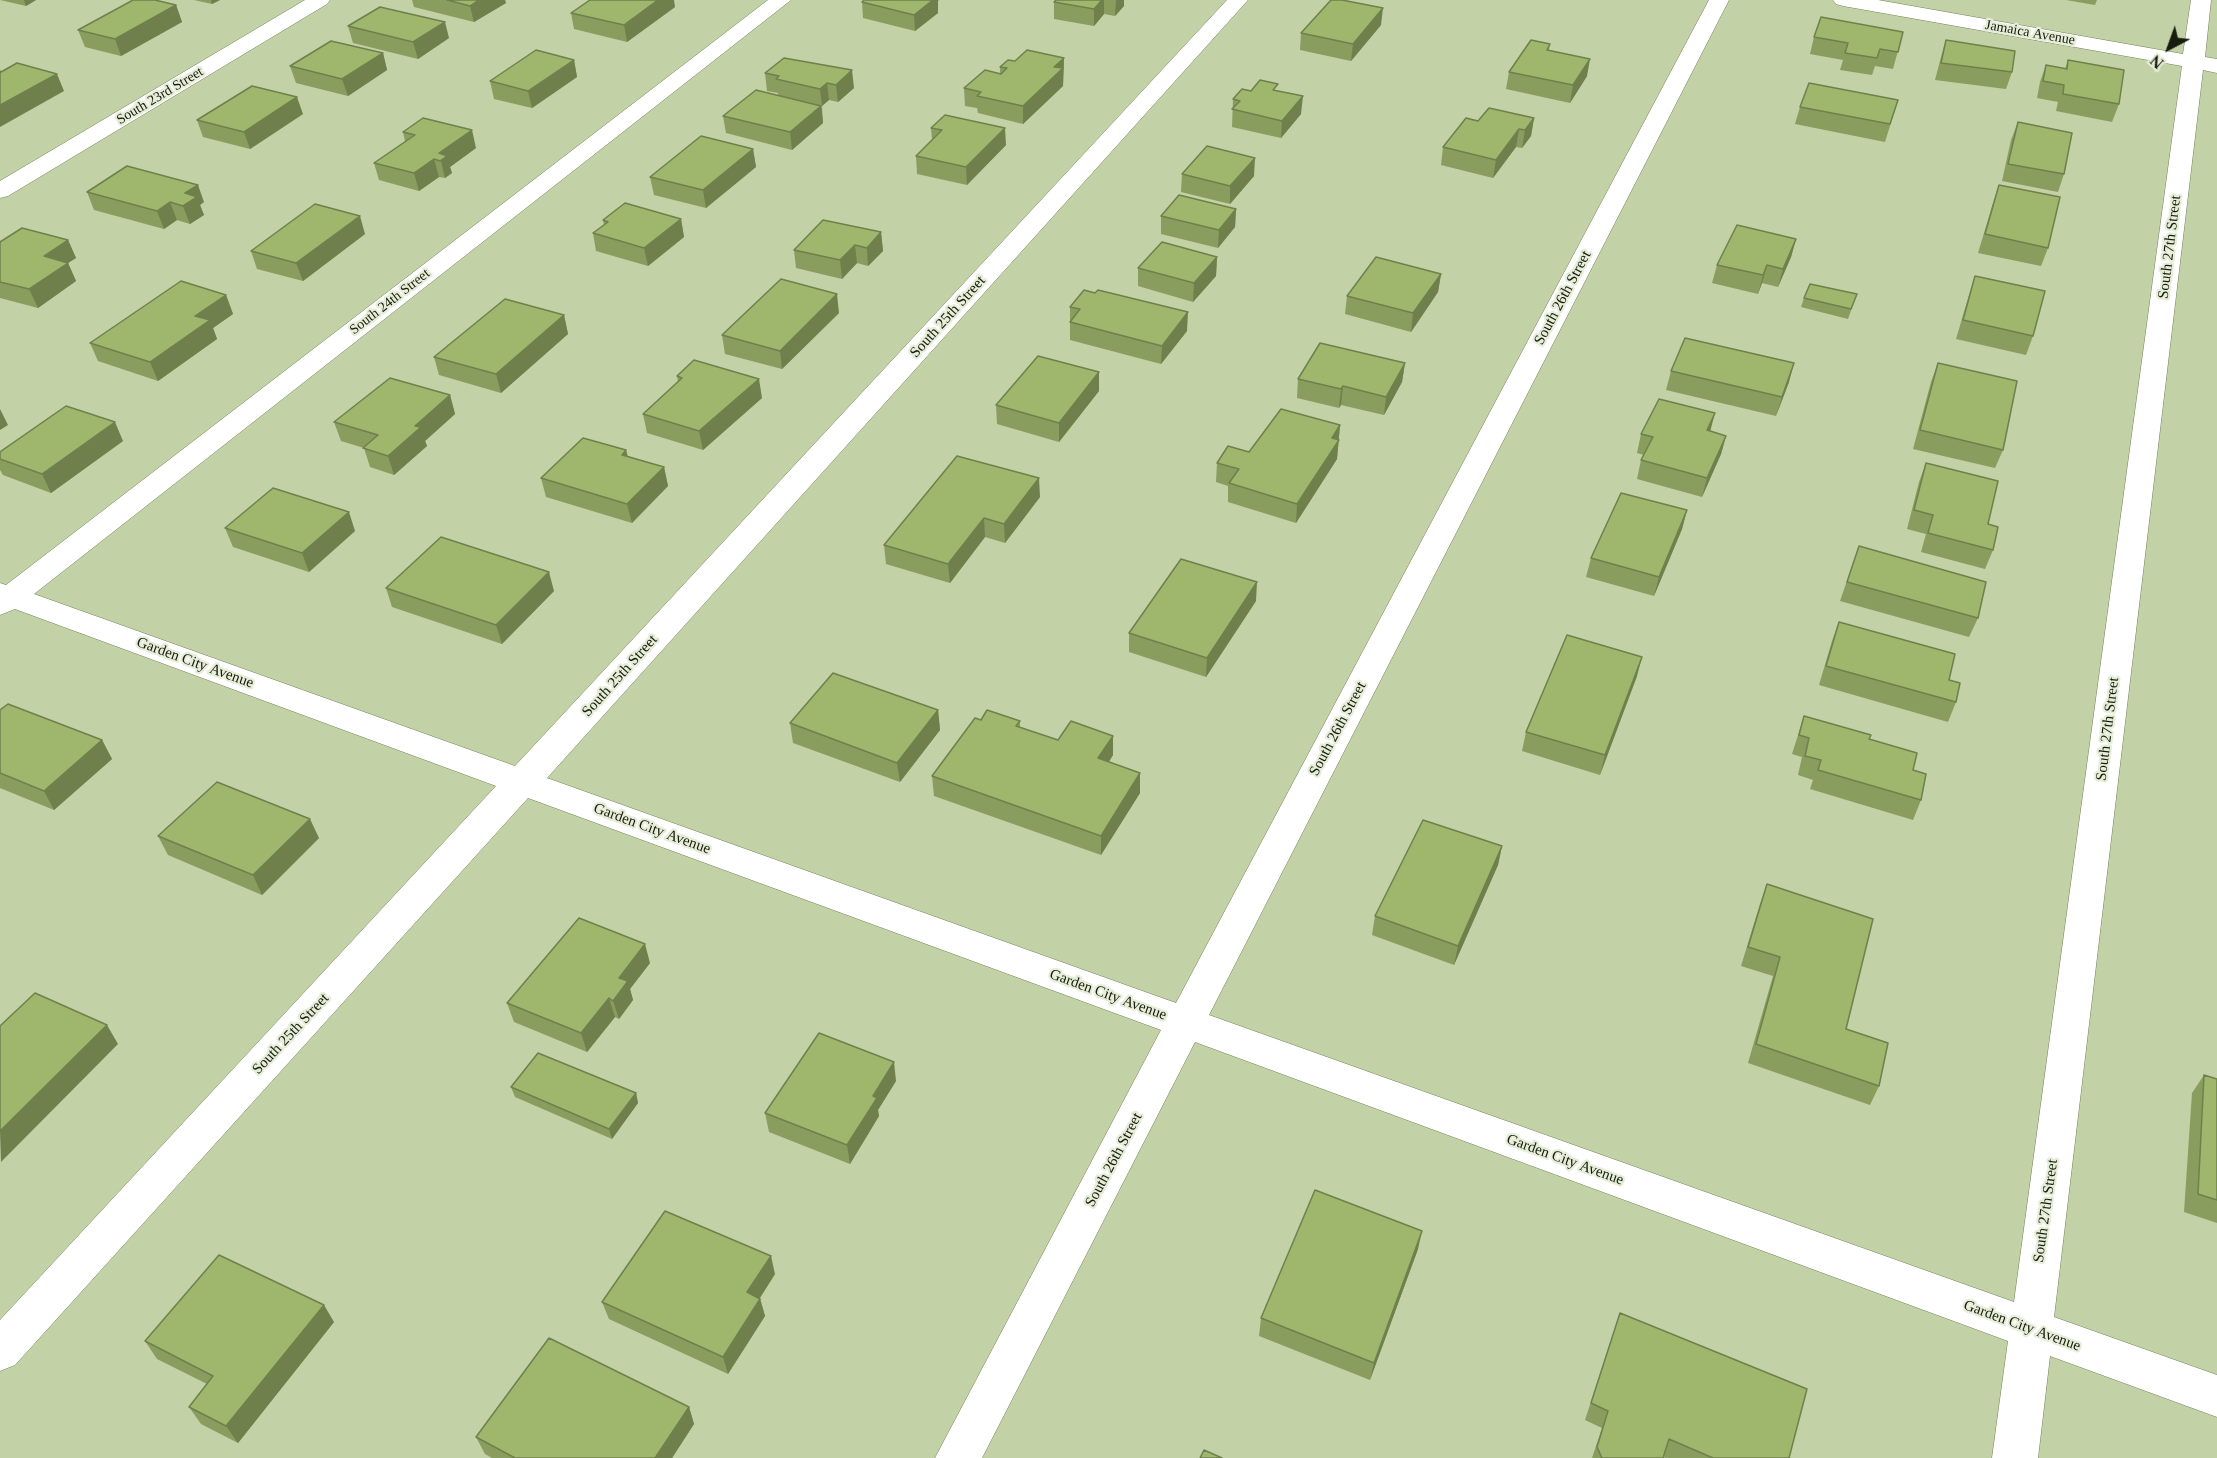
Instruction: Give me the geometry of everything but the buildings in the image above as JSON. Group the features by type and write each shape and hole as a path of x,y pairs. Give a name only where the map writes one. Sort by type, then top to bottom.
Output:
{"street":[{"name":"South 23rd Street","path":"0,191 320,0"},
{"name":"South 24th Street","path":"3,598 781,0"},
{"name":"South 25th Street","path":"0,1351 1238,0"},
{"name":"South 26th Street","path":"958,1458 1719,0"},
{"name":"Jamaica Avenue","path":"1843,0 2205,64"},
{"name":"South 27th Street","path":"2015,1458 2030,1329 2205,64 2201,0"},
{"name":"Garden City Avenue","path":"3,598 522,782 2217,1396"}]}
